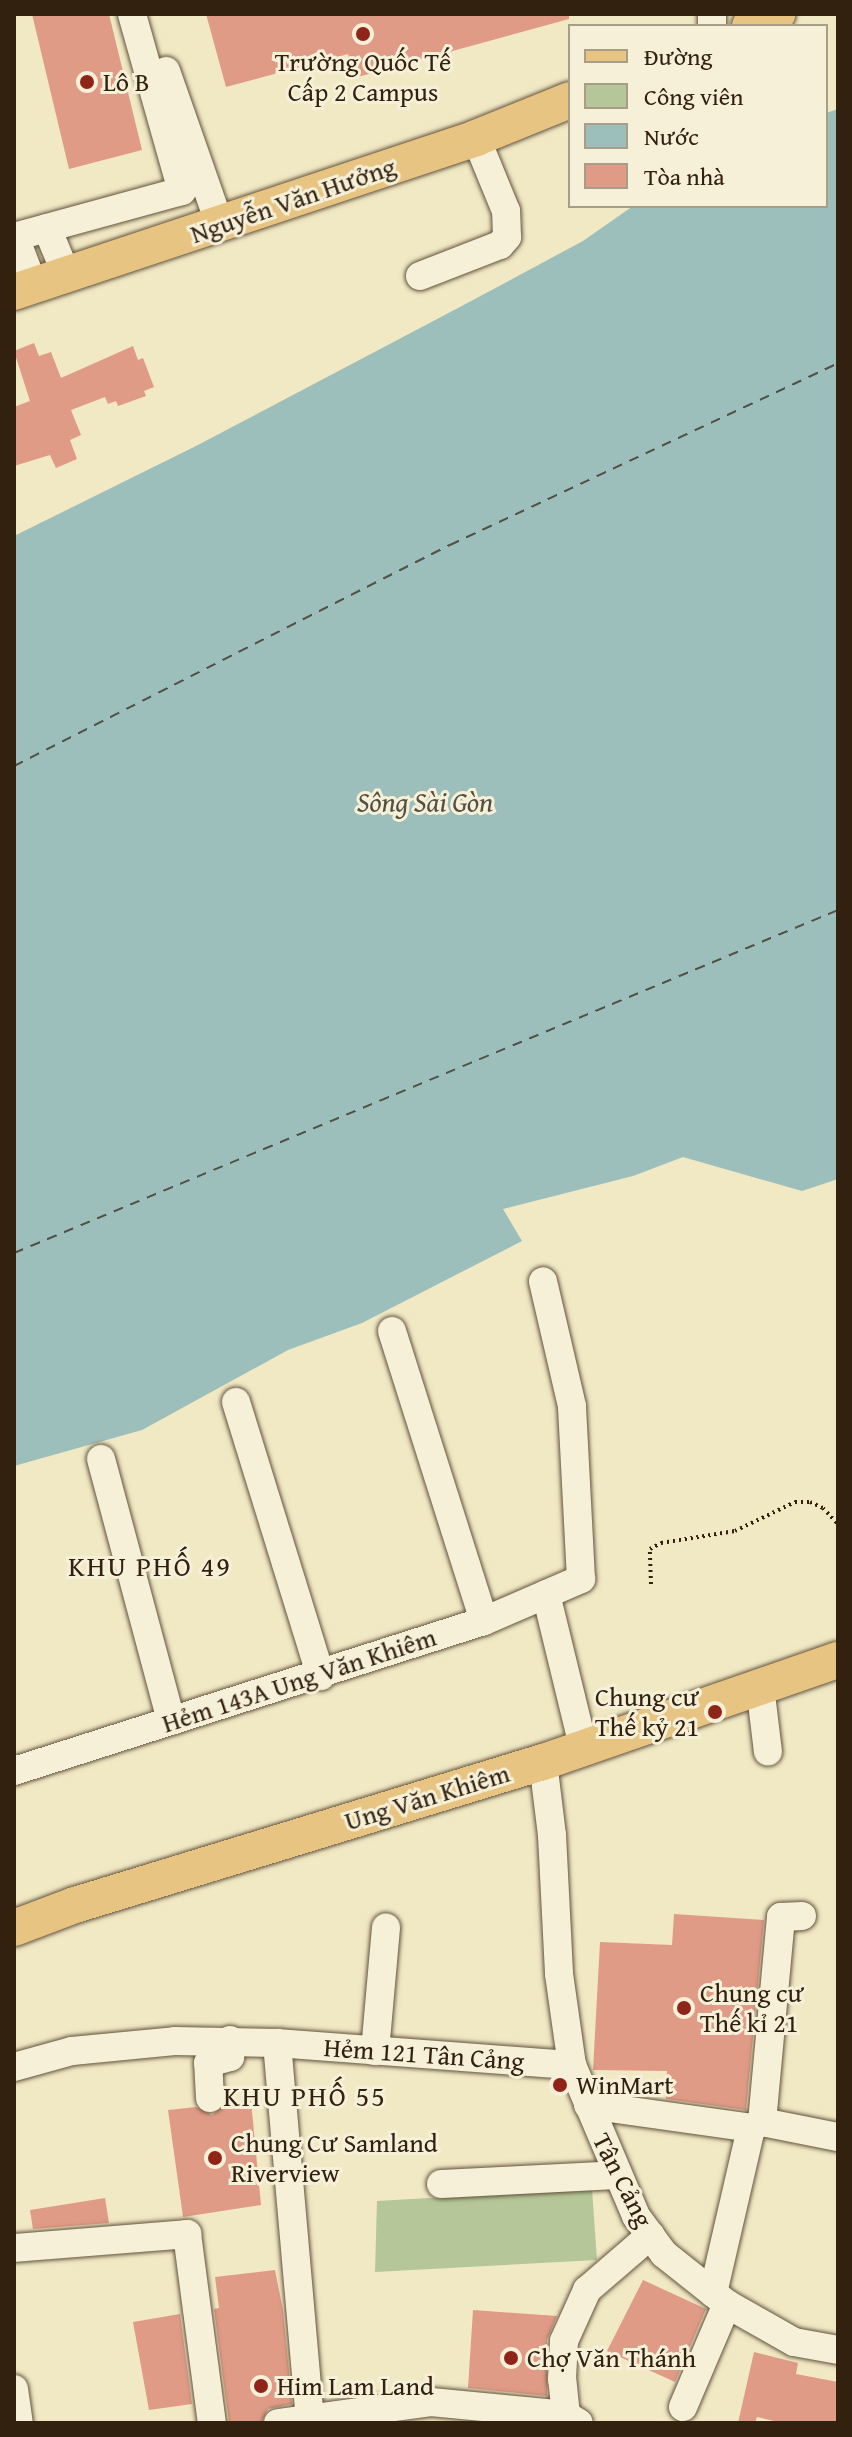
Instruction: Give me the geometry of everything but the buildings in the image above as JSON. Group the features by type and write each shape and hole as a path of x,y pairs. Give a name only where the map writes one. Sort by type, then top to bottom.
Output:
{"main road":[{"path":"754,24 777,14"},
{"name":"Nguyễn Văn Hưởng","path":"24,289 476,138 568,101"},
{"name":"Ung Văn Khiêm","path":"14,1928 75,1905 543,1762 838,1660"}],"street":[{"path":"24,289 14,237 182,191 132,14"},
{"path":"146,14 220,225"},
{"path":"420,276 500,245 507,237 506,211 476,138"},
{"path":"47,228 67,276"},
{"name":"Hẻm 143A Ung Văn Khiêm","path":"14,1771 321,1676 484,1621 581,1579 572,1406 543,1281"},
{"path":"392,1331 484,1621"},
{"path":"236,1402 321,1676"},
{"path":"101,1459 171,1721"},
{"path":"546,1594 583,1746"},
{"path":"760,1686 768,1752"},
{"name":"Tân Cảng","path":"543,1762 552,1835 559,1974 572,2065 636,2216 664,2254 720,2299 794,2342 838,2350"},
{"path":"683,2407 720,2299 756,2125 781,1917 802,1916"},
{"path":"375,2051 386,1927"},
{"path":"210,2098 208,2063 230,2057 230,2040"},
{"name":"Hẻm 121 Tân Cảng","path":"14,2067 72,2051 175,2041 230,2040 572,2065"},
{"path":"277,2043 310,2418"},
{"path":"588,2105 838,2137"},
{"path":"441,2184 617,2175"},
{"path":"14,2248 187,2234 212,2423"},
{"path":"278,2423 310,2418 425,2413 569,2420 562,2379 564,2341 587,2290 651,2235"},
{"path":"14,2389 19,2423"}],"path":[{"path":"651,1584 650,1549 661,1543 735,1531 795,1502 810,1502 823,1508 838,1524"}],"green space":[{"path":"592,2189 597,2260 375,2272 377,2201"}],"water":[{"name":"Sông Sài Gòn","path":"838,109 838,1179 802,1191 683,1157 633,1176 503,1209 522,1241 362,1323 288,1350 142,1430 14,1466 14,536 196,446 458,308 583,241 630,208 828,208 828,112"}],"ferry route":[{"path":"14,766 450,545 838,363"},
{"path":"14,1253 838,910"}],"place":[{"name":"Trường Quốc Tế Cấp 2 Campus","path":"363,34"},
{"name":"Lô B","path":"87,82"},
{"name":"Chung cư Thế kỷ 21","path":"715,1712"},
{"name":"Chung cư Thế kỉ 21","path":"684,2008"},
{"name":"WinMart","path":"560,2085"},
{"name":"Chung Cư Samland Riverview","path":"215,2158"},
{"name":"Chợ Văn Thánh","path":"511,2358"},
{"name":"Him Lam Land","path":"261,2386"}],"district":[{"name":"KHU PHỐ 49","path":"150,1566"},
{"name":"KHU PHỐ 55","path":"305,2096"}]}
